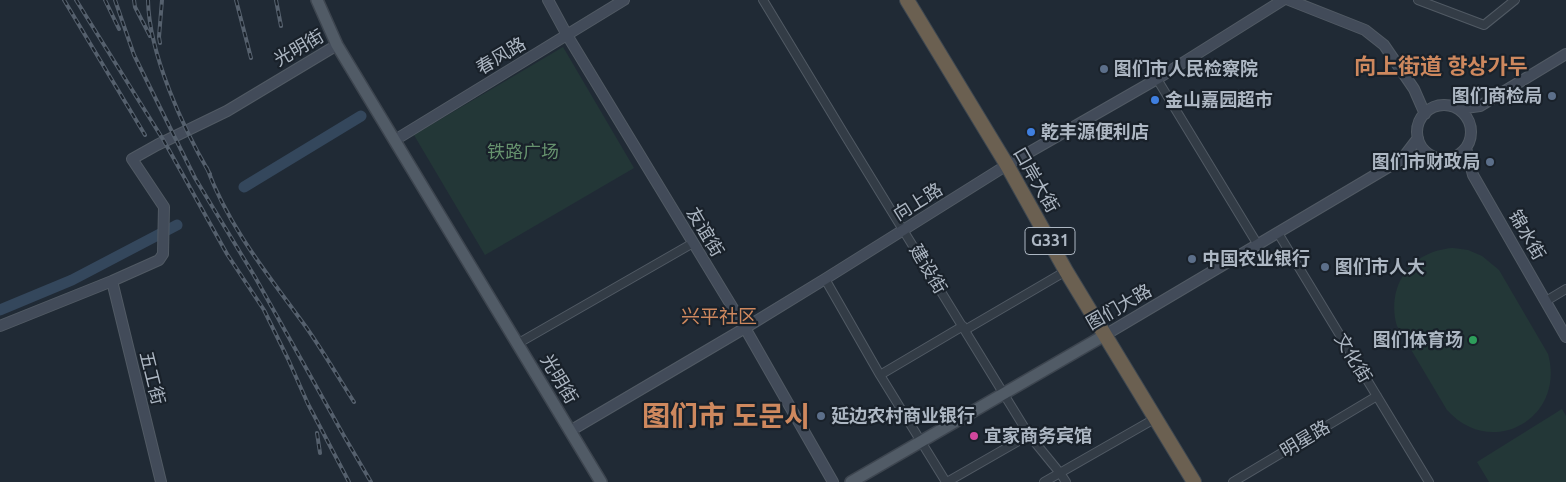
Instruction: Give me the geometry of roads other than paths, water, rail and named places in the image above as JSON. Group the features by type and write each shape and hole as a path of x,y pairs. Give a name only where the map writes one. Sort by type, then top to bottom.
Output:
{"highway":[{"name":"口岸大街","path":"907,0 1007,165 1066,271 1194,482"}],"main road":[{"path":"317,0 337,45"},
{"name":"光明街","path":"337,45 601,482"},
{"name":"图们大路","path":"850,482 1105,335"}],"street":[{"name":"友谊街","path":"548,0 567,35 745,328 832,482"},
{"name":"春风路","path":"394,140 624,0"},
{"name":"建设街","path":"764,0 1029,434 1066,482"},
{"name":"向上路","path":"570,430 745,328 1007,165 1157,79 1283,0"},
{"path":"1289,0 1365,30 1384,45 1414,89 1425,114"},
{"path":"1418,0 1484,24 1515,0"},
{"name":"光明街","path":"0,326 159,260 163,254 164,207 132,159 227,111 337,45"},
{"path":"1458,109 1480,106 1566,54"},
{"path":"1157,79 1258,245"},
{"path":"1402,159 1451,158 1466,148 1471,132 1465,115 1458,109 1449,106 1432,108 1420,121 1418,138 1421,146 1434,157"},
{"path":"1402,159 1418,138"},
{"name":"锦水街","path":"1466,148 1473,175 1566,337"},
{"name":"图们大路","path":"1105,335 1402,159"},
{"name":"文化街","path":"1278,233 1429,482"},
{"path":"517,344 693,243"},
{"path":"880,375 1066,271"},
{"path":"825,279 880,375 947,482 1029,434"},
{"name":"五工街","path":"112,281 161,482"},
{"path":"1546,301 1566,289"},
{"name":"明星路","path":"1232,482 1377,396"},
{"path":"1044,482 1156,418"}],"waterway":[{"path":"244,187 361,116"},
{"path":"0,310 72,280 177,225"}],"railway":[{"path":"64,0 145,135"},
{"path":"76,0 164,141 227,254 264,310 308,404 349,482"},
{"path":"105,0 119,29"},
{"path":"115,0 134,55 195,178 255,277 371,482"},
{"path":"134,0 135,7 150,36"},
{"path":"148,0 154,44 169,90 189,135 210,174"},
{"path":"160,43 162,0"},
{"path":"236,0 251,58"},
{"path":"276,0 281,26"},
{"path":"207,168 216,190 238,231 312,336 354,402"},
{"path":"317,433 320,453"}],"place":[{"name":"图们市人民检察院","path":"1104,69"},
{"name":"图们商检局","path":"1552,96"},
{"name":"金山嘉园超市","path":"1155,100"},
{"name":"乾丰源便利店","path":"1031,132"},
{"name":"图们市财政局","path":"1490,162"},
{"name":"中国农业银行","path":"1192,259"},
{"name":"图们市人大","path":"1325,267"},
{"name":"图们体育场","path":"1473,340"},
{"name":"延边农村商业银行","path":"821,416"},
{"name":"宜家商务宾馆","path":"974,436"}],"district":[{"name":"向上街道 향상가두","path":"1441,67"},
{"name":"兴平社区","path":"719,317"},
{"name":"图们市 도문시","path":"726,417"}],"park label":[{"name":"铁路广场","path":"523,152"}]}
